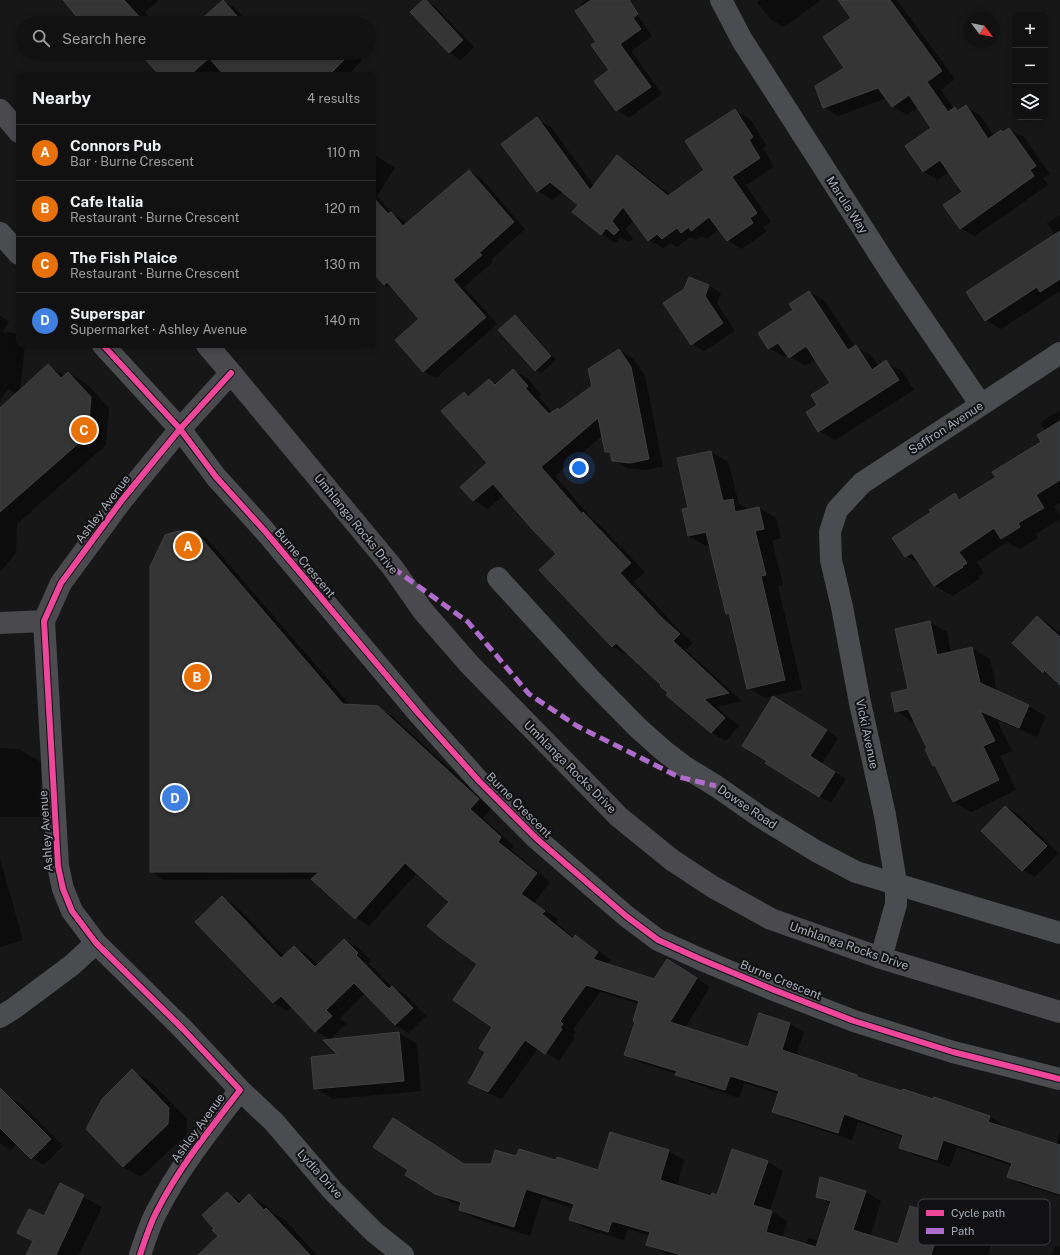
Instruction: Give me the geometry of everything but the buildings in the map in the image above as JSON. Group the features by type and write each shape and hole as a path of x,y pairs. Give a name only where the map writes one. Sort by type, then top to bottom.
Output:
{"main road":[{"path":"0,110 16,129"},
{"name":"Umhlanga Rocks Drive","path":"210,348 232,372 388,562 423,611 470,665 619,817 672,860 713,887 771,919 881,958 1060,1012"},
{"name":"Ashley Avenue","path":"44,621 61,583 122,500 180,429 232,372"},
{"path":"0,623 44,621"}],"street":[{"name":"Marula Way","path":"721,0 742,40 887,268 981,405"},
{"path":"0,233 16,251"},
{"name":"Burne Crescent","path":"106,348 180,429 216,477 264,530 409,702 479,781 537,839 626,916 658,940 774,990 854,1020 953,1052 1060,1079"},
{"name":"Saffron Avenue","path":"837,510 862,483 1060,353"},
{"name":"Vicki Avenue","path":"837,510 830,532 832,560 860,702 885,815 896,883 896,904 881,958"},
{"name":"Dowse Road","path":"498,578 592,681 637,727 685,767 716,786 759,816 816,851 856,872 1060,933"},
{"name":"Ashley Avenue","path":"44,621 58,866 72,911 96,943 240,1090 197,1146 176,1177 157,1210 140,1255"},
{"path":"0,1017 72,965 96,943"},
{"name":"Lydia Drive","path":"240,1090 274,1122 333,1191 374,1232 403,1255"}],"marked path":[{"path":"393,568 468,622 529,694 577,726 679,777 716,786"}],"cycle path":[{"path":"106,348 180,429 216,477 264,530 419,714 479,781 537,839 626,916 658,940 774,990 854,1021 953,1052 1060,1079"},
{"path":"140,1255 153,1220 176,1178 196,1148 240,1090 183,1029 96,943 72,911 63,889 58,866 44,621 61,583 122,500 180,429 231,373"}],"place":[{"name":"The Fish Plaice","path":"84,430"},
{"name":"Connors Pub","path":"188,546"},
{"name":"Cafe Italia","path":"197,677"},
{"name":"Superspar","path":"175,798"}]}
